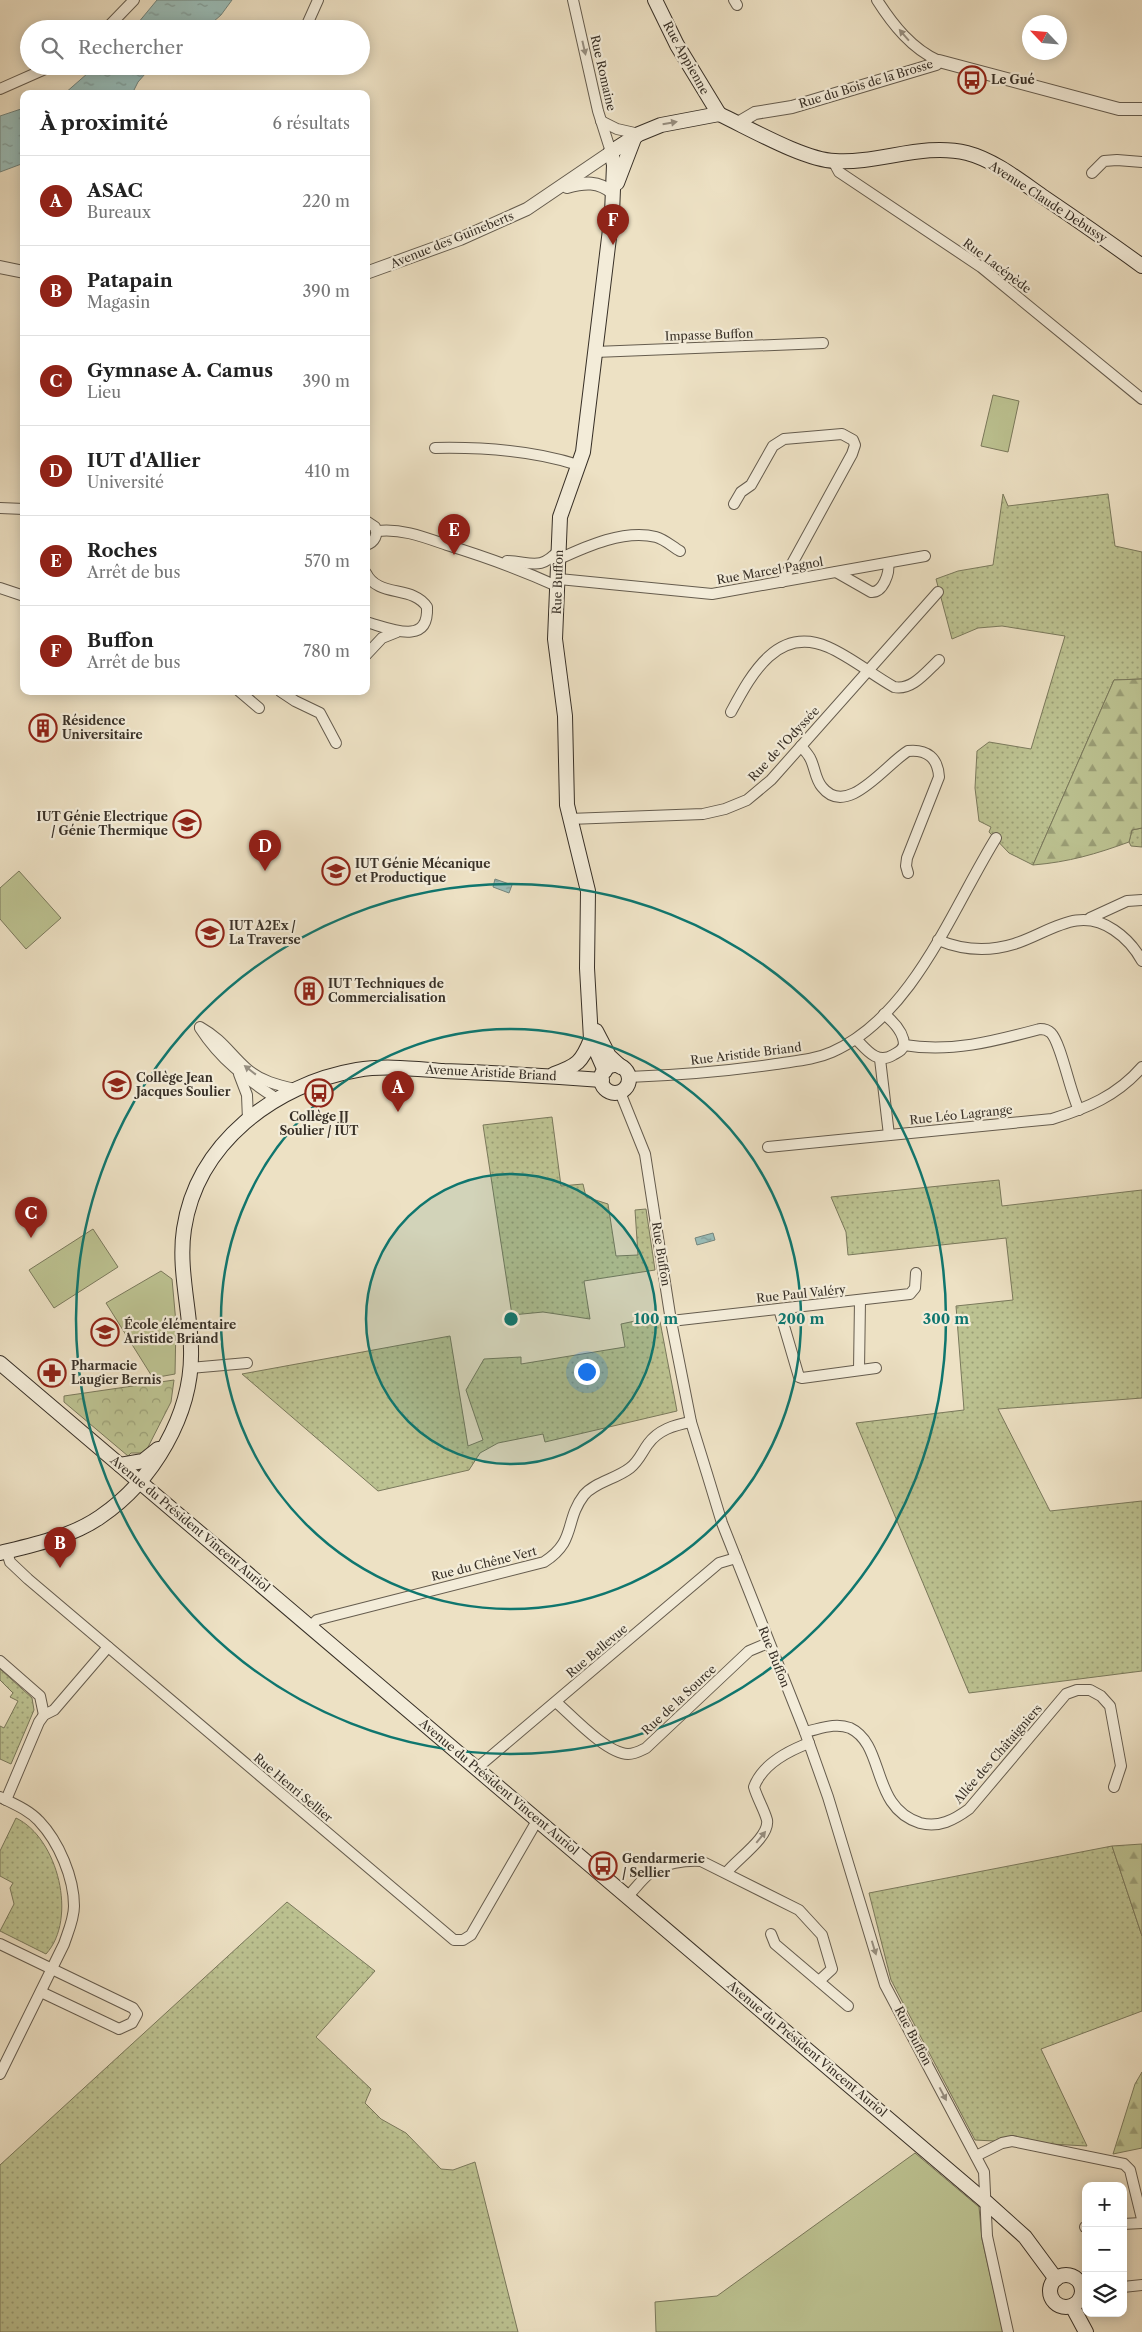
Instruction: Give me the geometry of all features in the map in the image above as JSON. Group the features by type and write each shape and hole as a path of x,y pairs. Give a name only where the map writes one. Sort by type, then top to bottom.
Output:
{"main road":[{"name":"Rue Appienne","path":"655,0 677,45 720,114"},
{"name":"Avenue Claude Debussy","path":"720,114 811,156 833,161 865,160 931,149 946,149 968,154 1010,174 1142,266"},
{"path":"611,152 637,135 660,125 720,114"},
{"path":"613,193 637,135"},
{"name":"Rue Buffon","path":"603,1075 592,1039 587,968 588,891 569,819 565,716 555,639 559,583 560,517 583,452 613,193 614,165 611,152"},
{"name":"Rue Buffon","path":"590,1014 598,1038 609,1056 625,1072"},
{"path":"550,1075 568,1069 583,1059 592,1039"},
{"path":"612,1066 625,1072 626,1088 620,1092 608,1091 603,1075 612,1066"},
{"name":"Avenue Aristide Briand","path":"4,1553 68,1533 99,1518 139,1481 161,1453 184,1402 190,1368 191,1349 183,1249 188,1209 200,1178 219,1147 248,1120 277,1099 295,1089 357,1070 385,1068 550,1075 603,1075"},
{"name":"Avenue du Président Vincent Auriol","path":"0,1363 986,2202 1025,2237 1056,2279"},
{"path":"120,1465 143,1461 151,1456 171,1433"},
{"path":"1072,2306 1059,2305 1052,2299 1050,2290 1056,2279 1069,2275 1078,2279 1082,2285"},
{"path":"1072,2306 1082,2293"},
{"path":"1072,2306 1086,2332"}],"street":[{"path":"115,20 134,0"},
{"path":"308,20 318,0"},
{"name":"Rue Romaine","path":"573,0 601,121 611,152"},
{"path":"877,0 885,13 923,54 939,61"},
{"name":"Rue du Bois de la Brosse","path":"738,123 755,113 792,107 936,64 939,61 1119,108 1142,109"},
{"path":"0,89 32,75"},
{"path":"601,121 617,129 637,135"},
{"name":"Avenue des Guineberts","path":"370,272 495,225 527,209 611,152"},
{"name":"Rue Lacépède","path":"833,161 839,172 980,267 1142,399"},
{"path":"1092,173 1104,161 1142,162"},
{"path":"558,189 581,183 592,183 604,186 613,193"},
{"path":"0,267 20,271"},
{"name":"Impasse Buffon","path":"595,352 823,343"},
{"path":"734,504 742,492 751,484 773,446 784,439 842,434 854,440 855,445 852,454 782,582"},
{"path":"435,448 469,447 515,451 548,456 578,465"},
{"path":"0,508 20,509"},
{"path":"370,523 377,531 373,542 370,543"},
{"path":"377,531 392,529 407,532 501,561 536,564 583,548 632,536 657,537 680,551"},
{"name":"Rue Marcel Pagnol","path":"501,561 559,583 712,594 926,556"},
{"path":"836,572 876,593 880,590 890,571 888,563"},
{"path":"370,578 374,584 416,596 427,607 427,616 424,624 418,630 410,633 398,632 370,623"},
{"path":"0,588 20,595"},
{"name":"Rue de l'Odyssée","path":"569,819 703,814 725,810 747,800 771,780 938,592"},
{"path":"370,651 387,634 398,632"},
{"path":"731,712 750,678 773,652 798,642 814,643 828,647 894,687 902,689 910,685 938,660"},
{"path":"244,695 259,708"},
{"path":"286,695 320,713 336,743"},
{"path":"801,746 810,757 820,785 826,792 835,796 846,797 856,794 908,751 926,752 933,758 939,768 939,777 907,858 906,866 908,873"},
{"name":"Rue Aristide Briand","path":"625,1072 755,1067 809,1059 831,1052 856,1039 884,1014 917,974 996,838"},
{"path":"938,940 968,949 987,949 1013,944 1067,922 1090,918 1127,900 1142,900"},
{"path":"1090,918 1105,924 1125,938 1136,950 1142,961"},
{"path":"856,1039 873,1056 880,1059 888,1058 902,1050 904,1037 893,1021 884,1014"},
{"path":"277,1099 239,1074 209,1042 200,1027 216,1036 248,1069 258,1076 271,1083 295,1089"},
{"path":"904,1044 916,1047 960,1047 987,1044 1040,1029 1046,1030 1051,1033 1056,1041 1072,1096 1079,1110"},
{"path":"880,1059 889,1135"},
{"name":"Rue Léo Lagrange","path":"768,1148 1052,1119 1106,1098 1128,1083 1142,1067"},
{"path":"239,1074 247,1095 248,1120"},
{"name":"Rue Buffon","path":"620,1092 645,1154 672,1321 691,1422 722,1523 809,1743 851,1867 885,1985 984,2172 987,2236 1008,2332"},
{"name":"Rue Paul Valéry","path":"672,1321 910,1294 915,1288 916,1273"},
{"path":"859,1370 860,1300"},
{"path":"779,1309 799,1377 876,1368"},
{"path":"190,1368 247,1364"},
{"name":"Rue du Chêne Vert","path":"311,1626 317,1620 544,1562 564,1546 577,1505 585,1494 630,1468 657,1434 669,1427 691,1422"},
{"name":"Rue Henri Sellier","path":"4,1553 10,1562 22,1573 108,1647 454,1940 463,1940 470,1935 538,1819"},
{"name":"Rue Bellevue","path":"476,1768 720,1563 736,1558"},
{"name":"Rue de la Source","path":"556,1702 610,1748 628,1754 636,1753 646,1748 749,1651 768,1643"},
{"path":"0,2074 52,1969 71,1922 74,1906 69,1876 50,1835 39,1820 26,1810 3,1798 39,1722 44,1715 54,1710 108,1647"},
{"path":"0,1660 40,1696 44,1715"},
{"name":"Allée des Châtaigniers","path":"805,1732 830,1725 851,1729 860,1736 869,1749 889,1800 897,1810 909,1819 924,1824 938,1824 958,1818 969,1809 1066,1694 1077,1690 1090,1690 1101,1696 1110,1706 1121,1766 1114,1787"},
{"path":"727,1872 762,1838 767,1829 767,1821 754,1787 757,1779 786,1752 809,1743"},
{"path":"628,1896 651,1872 662,1866 690,1860 701,1861 727,1872 787,1902 799,1910 822,1935 832,1969 819,1980"},
{"path":"771,1934 775,1944 848,2006"},
{"path":"0,1944 133,2008 137,2014 136,2018 132,2024 120,2030 41,1992"},
{"path":"976,2156 1002,2143 1012,2141 1124,2164 1130,2170 1142,2221 1127,2223"},
{"path":"1127,2287 1142,2285"}],"green space":[{"path":"993,395 1019,401 1008,452 981,446"},
{"path":"1003,494 1008,506 1108,494 1115,546 1142,552 1142,679 1114,680 1033,865 1009,853 989,832 991,827 979,821 975,788 977,751 989,742 1031,749 1065,636 1002,626 978,628 952,639 936,579 958,571 993,565"},
{"path":"1142,679 1142,828 1132,830 1129,842 1094,854 1070,860 1033,865 1114,680"},
{"path":"1142,828 1142,847 1131,846 1129,842 1132,830"},
{"path":"19,871 61,918 26,949 0,919 0,888"},
{"path":"552,1117 561,1186 583,1184 586,1197 608,1204 616,1256 638,1255 635,1210 646,1209 655,1270 584,1281 590,1319 543,1312 512,1315 483,1125"},
{"path":"999,1180 1002,1206 1142,1190 1142,1398 998,1409 1050,1511 1142,1501 1142,1671 969,1693 856,1423 964,1410 956,1306 1013,1300 1006,1238 848,1255 846,1232 831,1197"},
{"path":"93,1229 118,1267 54,1308 29,1270"},
{"path":"161,1271 172,1279 176,1323 175,1374 153,1378 106,1303"},
{"path":"659,1316 677,1411 545,1442 543,1434 498,1443 480,1453 469,1470 378,1491 242,1374 450,1336 468,1446 483,1440 466,1390 484,1359 521,1357 521,1364 625,1347 621,1324"},
{"path":"174,1380 171,1402 145,1453 131,1453 128,1456 64,1402 64,1396"},
{"path":"0,1669 32,1698 34,1710 11,1764 0,1759 0,1726 4,1728 18,1701 10,1697 13,1693 0,1680"},
{"path":"16,1818 31,1828 43,1843 59,1880 62,1901 61,1921 56,1939 46,1954 0,1931 14,1904 10,1888 13,1883 0,1876 0,1851"},
{"path":"1142,1844 1142,1936 1112,1846"},
{"path":"1112,1846 1142,1936 1142,2011 1041,2049 1087,2146 975,2140 891,1980 869,1893"},
{"path":"287,1902 375,1971 316,2037 371,2089 365,2103 381,2119 406,2133 441,2169 453,2170 475,2162 518,2332 0,2332 0,2165"},
{"path":"1142,2072 1142,2148 1113,2154 1135,2084"},
{"path":"915,2153 979,2207 982,2239 1003,2332 656,2332 655,2302 717,2296"}],"water":[{"path":"157,0 232,0 215,20 140,20"},
{"path":"86,75 144,75 134,90 69,90"},
{"path":"20,109 20,164 0,172 0,116"},
{"path":"495,879 512,885 509,893 493,887"},
{"path":"713,1233 715,1240 697,1245 695,1238"}],"place":[{"name":"Le Gué","path":"972,80"},
{"name":"Buffon","path":"613,245"},
{"name":"Roches","path":"454,555"},
{"name":"Résidence Universitaire","path":"43,728"},
{"name":"IUT Génie Electrique / Génie Thermique","path":"187,824"},
{"name":"IUT d'Allier","path":"265,871"},
{"name":"IUT Génie Mécanique et Productique","path":"336,871"},
{"name":"IUT A2Ex / La Traverse","path":"210,933"},
{"name":"IUT Techniques de Commercialisation","path":"309,991"},
{"name":"Collège Jean Jacques Soulier","path":"117,1085"},
{"name":"Collège JJ Soulier / IUT","path":"319,1093"},
{"name":"ASAC","path":"398,1112"},
{"name":"Gymnase A. Camus","path":"31,1238"},
{"name":"École élémentaire Aristide Briand","path":"105,1332"},
{"name":"Pharmacie Laugier Bernis","path":"52,1373"},
{"name":"Patapain","path":"60,1568"},
{"name":"Gendarmerie / Sellier","path":"603,1866"}]}
